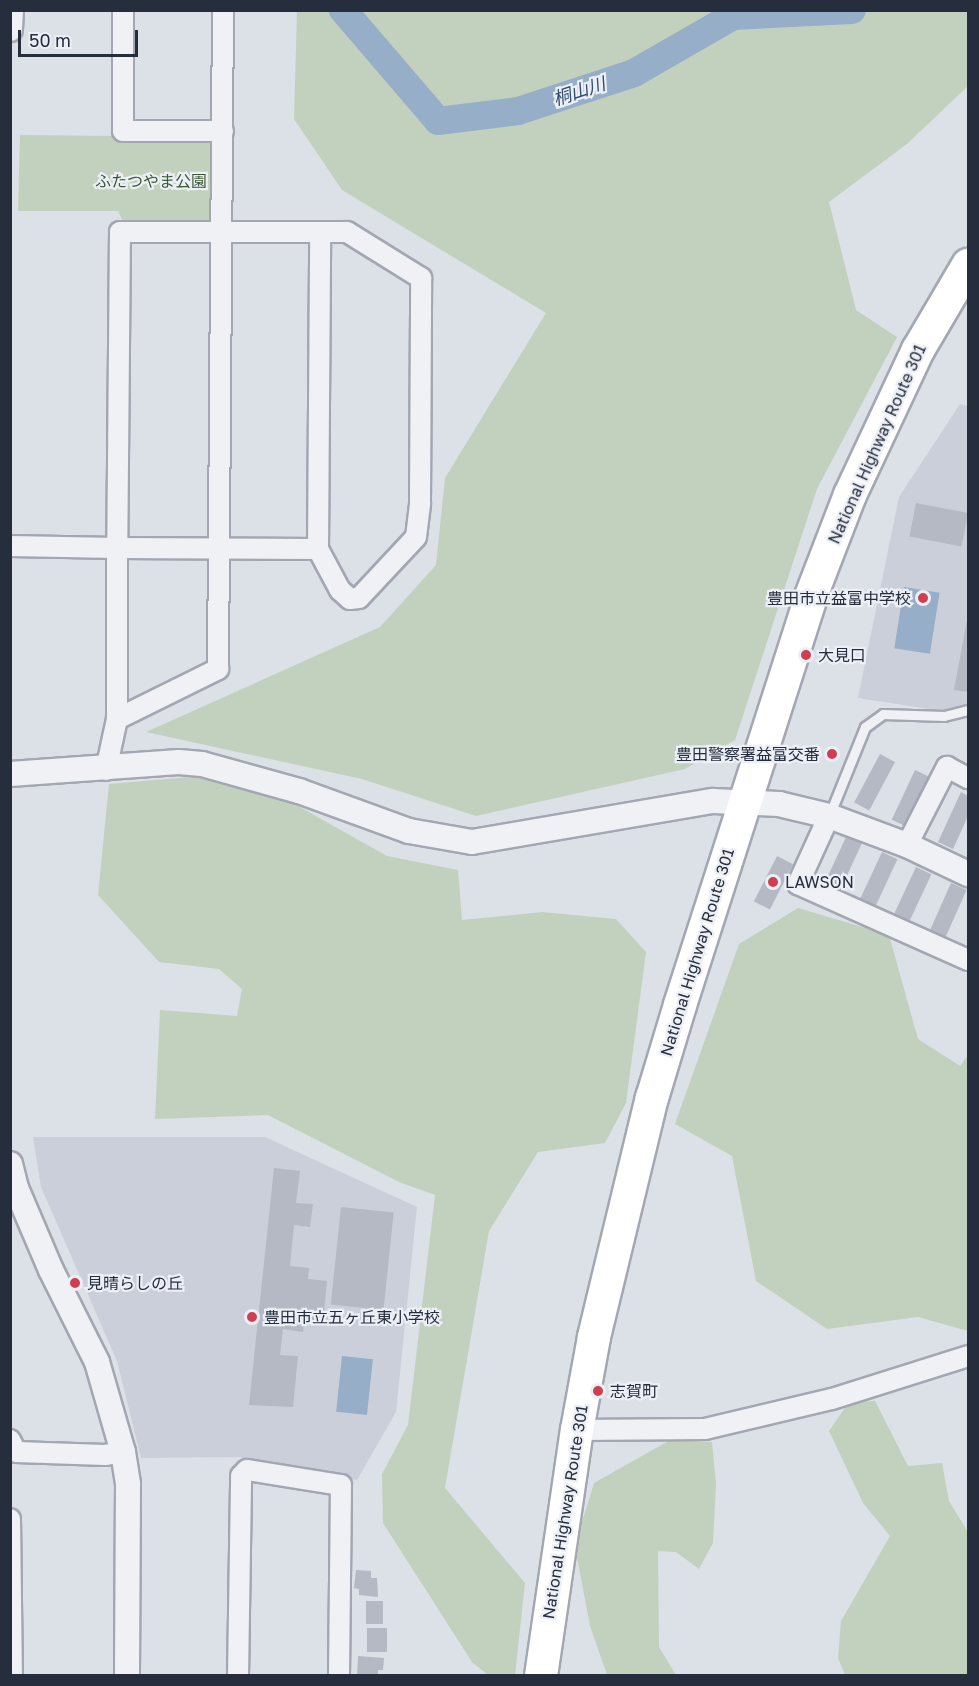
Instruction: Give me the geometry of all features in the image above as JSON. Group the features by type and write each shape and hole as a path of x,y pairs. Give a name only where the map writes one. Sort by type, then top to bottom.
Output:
{"highway":[{"name":"National Highway Route 301","path":"542,1676 577,1430 594,1337 652,1098 811,596 850,495 918,350 967,270"}],"street":[{"path":"10,28 11,10"},
{"path":"123,10 123,131 223,131"},
{"path":"117,719 218,669 223,10"},
{"path":"106,770 117,719 120,232 320,232 348,232 420,278 420,502 416,537 359,597 350,599 340,590 318,549 320,232"},
{"path":"10,546 318,549"},
{"path":"10,774 106,770 179,762 202,764 299,791 409,831 472,842 713,801 779,804 829,816 907,845 969,874"},
{"path":"907,845 947,767 969,778"},
{"path":"829,816 798,884 969,960"},
{"path":"10,1164 16,1188 51,1270 97,1362 123,1452 128,1485 127,1676"},
{"path":"577,1430 705,1430 832,1399 969,1356"},
{"path":"10,1440 16,1452 123,1452"},
{"path":"238,1676 241,1476 247,1470 341,1485 339,1676"},
{"path":"10,1520 12,1676"}],"lane":[{"path":"829,816 865,726 883,714 944,716 969,710"}],"shaded area":[{"name":"豊田市立益富中学校","path":"960,404 968,406 968,715 858,698 899,497"},
{"name":"豊田市立五ヶ丘東小学校","path":"33,1137 265,1137 417,1207 396,1412 357,1480 239,1457 141,1458 117,1361 41,1187"}],"green space":[{"path":"297,11 968,11 968,86 907,144 829,202 856,310 897,337 817,489 735,740 685,769 476,816 362,779 146,732 380,627 436,565 445,478 546,313 342,190 294,119"},
{"name":"ふたつやま公園","path":"20,135 215,137 214,225 125,225 118,211 18,211"},
{"path":"201,776 289,801 387,856 458,870 462,920 542,912 616,919 646,952 626,1103 605,1143 538,1152 489,1231 445,1488 525,1583 515,1675 488,1675 472,1662 383,1523 382,1474 408,1425 435,1195 399,1182 268,1115 155,1119 160,1010 237,1016 242,989 219,969 159,962 98,895 109,784"},
{"path":"798,908 889,935 918,1039 960,1066 968,1055 968,1331 918,1317 827,1329 756,1281 732,1156 675,1124 739,944"},
{"path":"875,1401 908,1466 942,1463 949,1501 968,1532 968,1675 845,1675 838,1658 841,1621 890,1536 863,1503 829,1431 849,1402"},
{"path":"672,1439 712,1442 716,1484 713,1543 699,1569 676,1552 658,1551 659,1647 676,1675 607,1675 590,1626 577,1557 582,1522 594,1483"}],"water":[{"path":"904,587 940,593 930,654 894,648"},
{"path":"342,1356 373,1359 367,1415 336,1412"}],"building":[{"path":"916,503 968,513 962,546 910,536"},
{"path":"968,621 968,692 954,690"},
{"path":"880,754 895,762 869,811 854,803"},
{"path":"915,770 930,777 907,827 892,820"},
{"path":"961,792 968,796 968,816 953,849 938,842"},
{"path":"847,835 862,842 840,891 824,884"},
{"path":"882,852 897,859 875,908 859,901"},
{"name":"LAWSON","path":"777,856 793,864 770,910 754,901"},
{"path":"916,867 931,874 908,924 893,917"},
{"path":"951,883 967,890 944,940 929,933"},
{"path":"274,1168 300,1171 296,1203 313,1204 310,1227 294,1225 290,1266 309,1268 308,1279 327,1281 323,1323 304,1321 303,1332 283,1329 280,1355 298,1356 293,1407 249,1405"},
{"path":"341,1207 394,1213 383,1310 331,1304"},
{"path":"356,1570 371,1571 371,1578 377,1578 378,1597 359,1595 359,1589 354,1588"},
{"path":"366,1601 383,1601 383,1624 366,1624"},
{"path":"367,1628 387,1628 387,1652 367,1652"},
{"path":"358,1656 384,1658 383,1670 378,1670 378,1675 357,1676"}],"waterway":[{"name":"桐山川","path":"343,10 438,121 518,111 634,73 733,16 852,10"}],"place":[{"name":"豊田市立益富中学校","path":"923,598"},
{"name":"大見口","path":"806,655"},
{"name":"豊田警察署益富交番","path":"832,754"},
{"name":"LAWSON","path":"773,882"},
{"name":"見晴らしの丘","path":"75,1283"},
{"name":"豊田市立五ヶ丘東小学校","path":"252,1317"},
{"name":"志賀町","path":"598,1391"}]}
